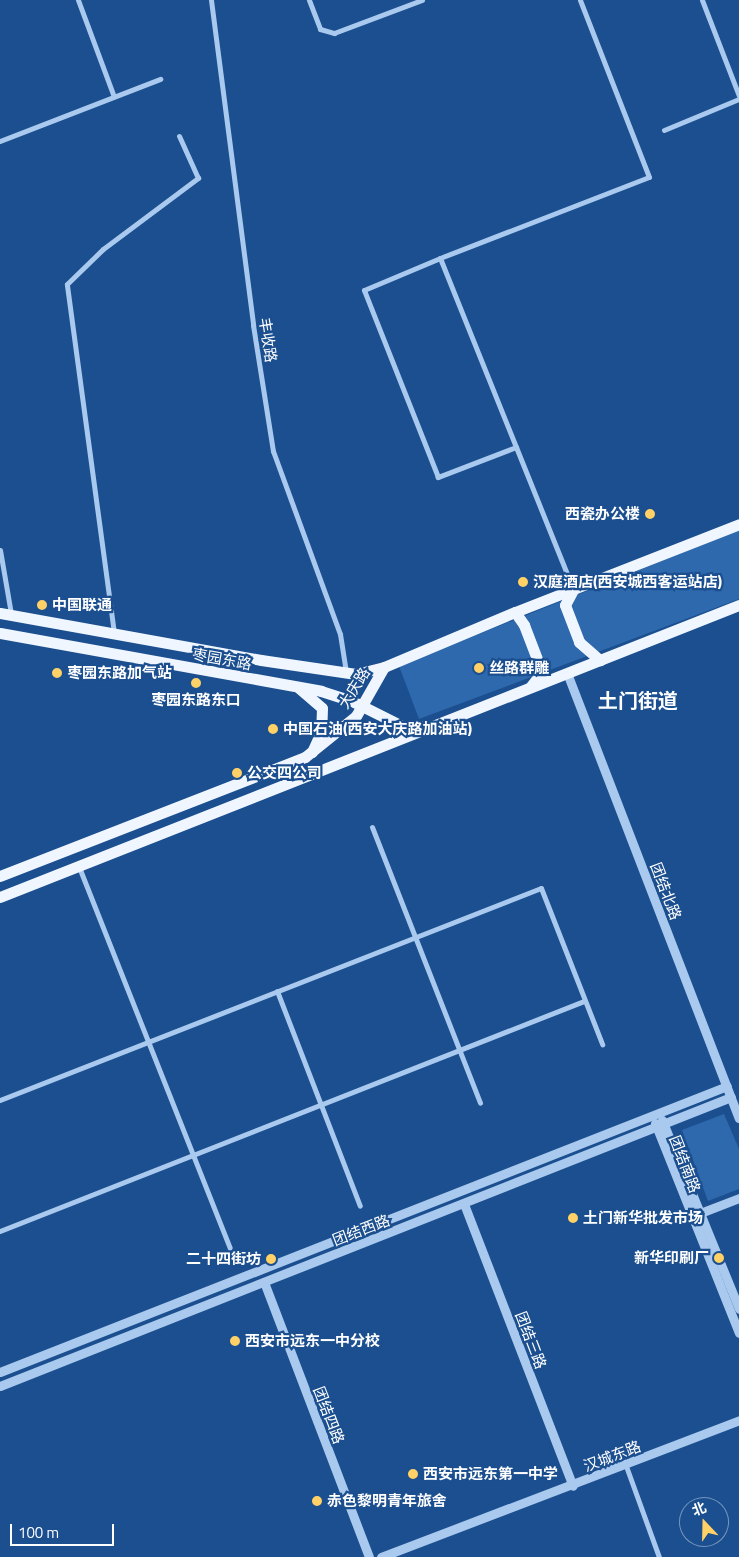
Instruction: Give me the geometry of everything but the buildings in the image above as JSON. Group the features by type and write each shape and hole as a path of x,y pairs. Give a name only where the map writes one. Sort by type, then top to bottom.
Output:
{"main road":[{"name":"大庆路","path":"0,876 312,753 344,728 362,706 384,668 515,612 739,524"},
{"path":"573,590 566,605 579,642 600,660"},
{"path":"0,897 739,605"},
{"path":"515,612 524,626 542,672 530,688"},
{"name":"枣园东路","path":"5,614 346,674 384,668"},
{"name":"枣园东路","path":"0,633 298,686 362,706 402,726 434,725"},
{"path":"298,686 322,708 321,732 312,753"},
{"path":"275,768 282,786"}],"street":[{"path":"78,0 114,97"},
{"name":"丰收路","path":"211,0 253,325 273,451 340,634 346,674"},
{"path":"309,0 320,29 334,33 422,0"},
{"path":"516,447 438,477 364,290 440,258 649,177 580,0"},
{"path":"664,130 739,98 702,0"},
{"path":"0,141 160,79"},
{"path":"114,634 67,284 103,249 198,178 179,136"},
{"path":"440,258 573,590"},
{"path":"0,550 5,614"},
{"name":"团结北路","path":"567,673 739,1118"},
{"path":"372,827 480,1103"},
{"path":"79,866 233,1256"},
{"path":"0,1100 541,888 602,1044"},
{"path":"277,991 360,1206"},
{"path":"0,1231 584,1000"},
{"name":"团结西路","path":"0,1372 727,1086"},
{"name":"团结西路","path":"0,1386 731,1097"},
{"name":"团结南路","path":"655,1114 696,1218 739,1309"},
{"path":"696,1218 739,1198"},
{"name":"团结三路","path":"464,1204 573,1486"},
{"path":"696,1218 739,1204"},
{"name":"团结南路","path":"696,1218 739,1333"},
{"name":"团结四路","path":"264,1282 369,1557"},
{"name":"汉城东路","path":"382,1557 626,1466 739,1420"},
{"path":"626,1466 659,1557"}],"shaded area":[{"path":"739,530 739,599 419,719 399,666"},
{"path":"724,1114 739,1149 739,1189 708,1201 682,1130"}],"place":[{"name":"西瓷办公楼","path":"650,514"},
{"name":"汉庭酒店(西安城西客运站店)","path":"523,582"},
{"name":"中国联通","path":"42,605"},
{"name":"丝路群雕","path":"479,668"},
{"name":"枣园东路加气站","path":"57,673"},
{"name":"枣园东路东口","path":"196,683"},
{"name":"中国石油(西安大庆路加油站)","path":"273,729"},
{"name":"公交四公司","path":"237,773"},
{"name":"土门新华批发市场","path":"573,1218"},
{"name":"新华印刷厂","path":"719,1258"},
{"name":"二十四街坊","path":"271,1259"},
{"name":"西安市远东一中分校","path":"235,1341"},
{"name":"西安市远东第一中学","path":"413,1474"},
{"name":"赤色黎明青年旅舍","path":"317,1501"}],"district":[{"name":"土门街道","path":"638,700"}]}
